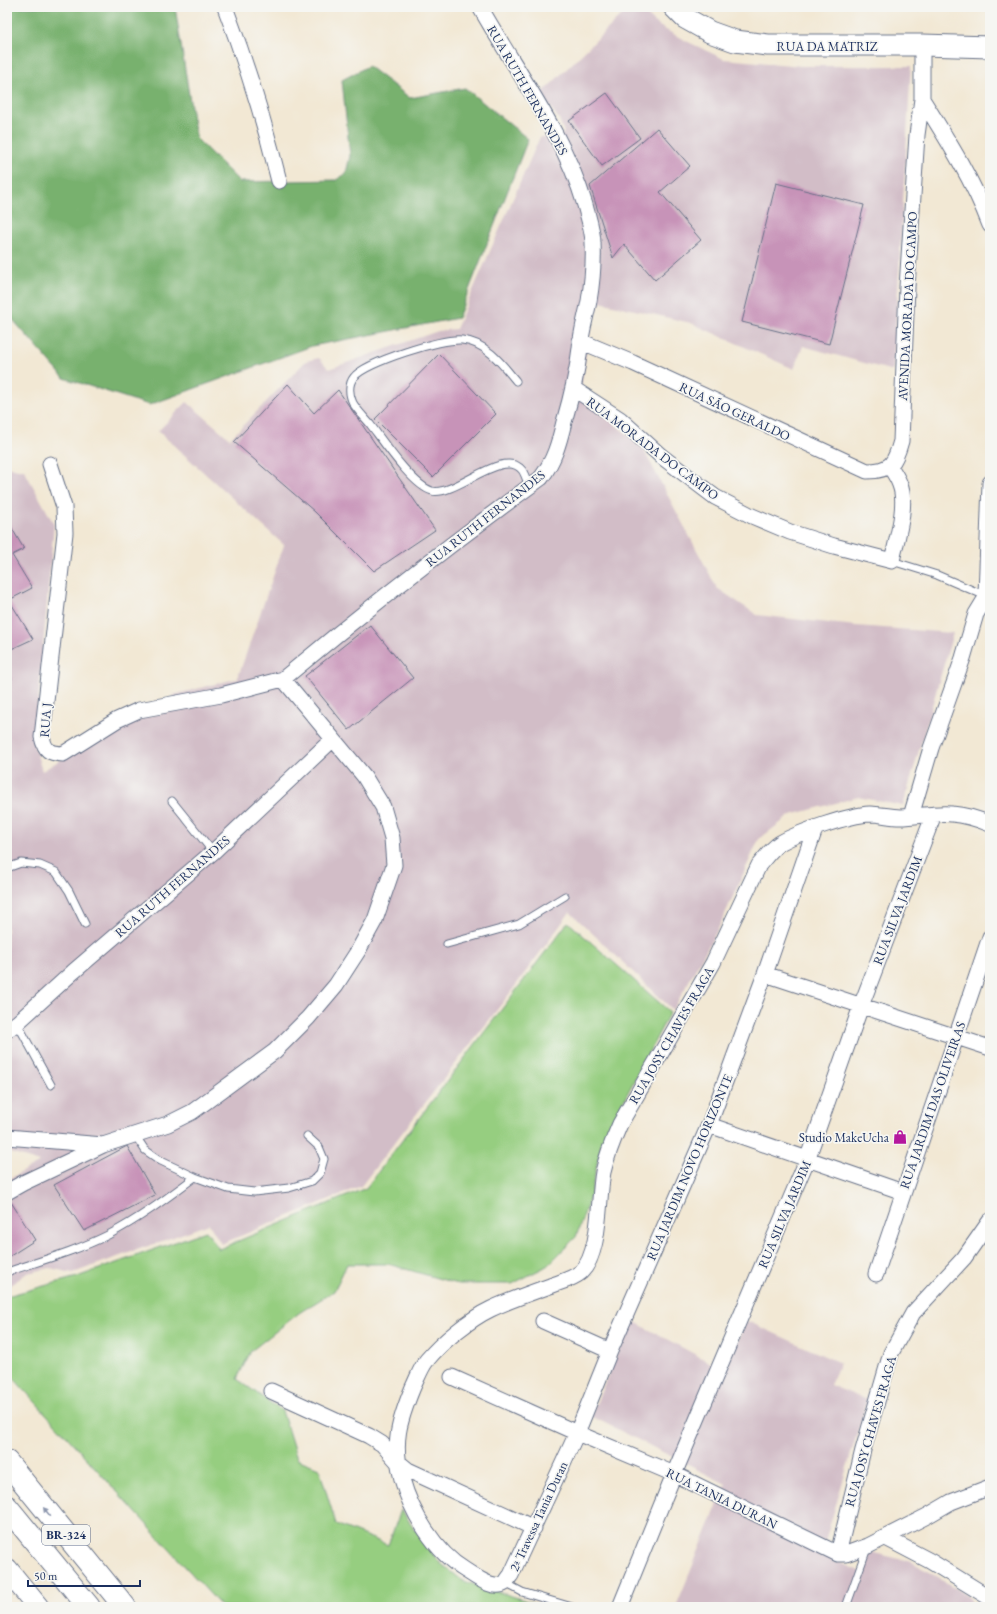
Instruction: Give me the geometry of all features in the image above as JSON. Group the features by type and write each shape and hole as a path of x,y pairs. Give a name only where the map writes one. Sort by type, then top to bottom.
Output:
{"highway":[{"name":"BR-324","path":"7,1462 125,1607"},
{"name":"BR-324","path":"7,1507 89,1607"}],"street":[{"path":"225,7 245,59 280,181"},
{"name":"RUA RUTH FERNANDES","path":"283,679 381,598 541,478 550,467 556,451 574,389 577,373 580,341 589,301 593,243 588,215 578,182 551,127 480,7"},
{"name":"RUA DA MATRIZ","path":"674,7 685,18 710,32 735,40 768,45 922,45 990,47"},
{"name":"AVENIDA MORADA DO CAMPO","path":"890,466 897,455 901,441 908,279 917,135 922,99 922,45"},
{"path":"922,99 973,185 990,225"},
{"name":"RUA SÃO GERALDO","path":"580,341 633,363 867,471 879,471 890,466"},
{"name":"RUA MORADA DO CAMPO","path":"574,389 620,419 661,456 715,497 752,516 790,532 834,546 892,561"},
{"name":"RUA J","path":"50,464 64,507 65,533 42,737 44,747 50,751 63,754 117,720 139,710 221,695 283,679"},
{"path":"890,466 901,485 902,499 901,515 892,561"},
{"path":"911,816 931,748 963,658 976,614 988,594 990,483"},
{"path":"7,1192 103,1145 168,1124 192,1112 275,1051 308,1018 336,985 358,952 375,920 394,865 392,838 383,807 364,776 283,679"},
{"name":"RUA RUTH FERNANDES","path":"12,1026 213,852 333,739"},
{"name":"RUA JOSY CHAVES FRAGA","path":"426,1361 447,1339 490,1310 568,1279 581,1272 588,1262 595,1244 606,1157 620,1124 713,963 759,865 770,851 780,843 815,829 855,816 871,814 900,817 951,814 990,824"},
{"name":"RUA SILVA JARDIM","path":"620,1607 674,1474 807,1160 861,1006 934,814"},
{"name":"RUA JARDIM NOVO HORIZONTE","path":"577,1433 610,1351 709,1125 765,974 815,829"},
{"name":"RUA JARDIM DAS OLIVEIRAS","path":"876,1274 955,1036 989,943"},
{"path":"765,974 990,1048"},
{"path":"709,1125 903,1192"},
{"path":"7,1137 103,1145"},
{"name":"RUA JOSY CHAVES FRAGA","path":"838,1554 865,1442 891,1353 913,1313 964,1258 990,1221"},
{"path":"543,1321 610,1351"},
{"name":"2ª Travessa Tania Duran","path":"426,1361 404,1409 398,1432 397,1461 412,1507 425,1529 458,1566 489,1583 497,1585 505,1582 511,1575 577,1433"},
{"name":"RUA TANIA DURAN","path":"452,1377 577,1433 674,1474 838,1554"},
{"path":"271,1391 369,1436 382,1444 397,1461 408,1470 534,1528"},
{"path":"838,1554 846,1554 868,1546 886,1538 952,1502 990,1487"},
{"path":"886,1538 990,1598"},
{"path":"7,1569 38,1607"}],"lane":[{"path":"516,381 500,361 486,350 474,343 462,340 447,341 407,352 373,364 355,376 351,382 350,391 353,403 396,459 419,483 432,491 446,490 483,471 502,464 513,465 521,469 529,487"},
{"path":"892,561 937,575 988,594"},
{"path":"172,801 213,852"},
{"path":"7,868 21,863 40,865 56,872 69,891 85,924"},
{"path":"447,944 519,924 565,896"},
{"path":"12,1026 51,1085"},
{"path":"135,1135 145,1150 161,1162 195,1178 228,1189 254,1192 289,1188 312,1181 320,1173 324,1159 319,1147 307,1136"},
{"path":"7,1272 107,1236 147,1213 195,1178"},
{"path":"846,1607 868,1546"},
{"path":"505,1582 522,1592 572,1607"}],"shaded area":[{"path":"630,7 638,7 659,26 724,59 802,66 911,66 893,371 803,346 794,369 691,323 600,302 592,324 586,351 580,397 641,445 717,588 757,615 856,626 953,633 903,806 858,797 791,815 759,839 720,925 673,1010 570,912 510,993 361,1186 221,1244 209,1224 73,1273 50,1268 27,1273 7,1288 7,1180 40,1162 7,1152 7,467 24,470 54,524 34,745 42,771 120,724 183,707 173,695 235,679 237,680 284,545 158,431 187,402 230,439 306,361 319,358 329,369 438,331 456,329 540,137 559,138 564,132 559,119 541,94"},
{"path":"631,1320 724,1370 747,1321 840,1363 830,1385 867,1400 821,1555 864,1573 870,1552 912,1562 967,1595 975,1607 680,1607 677,1604 726,1484 591,1416"}],"green space":[{"path":"7,7 175,7 196,138 240,182 337,180 346,173 350,156 342,80 368,66 410,98 465,88 528,139 458,318 312,346 149,405 64,378 7,313"},
{"path":"568,922 670,1012 601,1144 591,1194 576,1237 547,1266 512,1284 458,1284 388,1264 347,1264 334,1291 299,1313 251,1351 237,1379 282,1411 297,1459 319,1468 336,1524 388,1545 401,1510 439,1562 463,1581 547,1607 222,1607 7,1371 7,1296 77,1277 206,1231 219,1249 366,1188"}],"building":[{"path":"607,93 640,138 602,166 569,121"},
{"path":"657,128 690,166 660,192 701,240 655,280 624,244 613,258 590,186"},
{"path":"776,183 864,205 829,344 742,322"},
{"path":"439,354 496,414 433,477 375,419"},
{"path":"288,384 314,413 338,390 435,530 374,571 315,512 234,442"},
{"path":"7,520 24,549 12,555 32,588 9,600 33,639 7,651"},
{"path":"370,625 413,678 349,730 305,676"},
{"path":"7,669 12,679 7,681"},
{"path":"127,1146 155,1195 84,1231 54,1185"},
{"path":"11,1202 35,1240 7,1258 7,1204"}],"place":[{"name":"Studio MakeUcha","path":"900,1137"}]}
